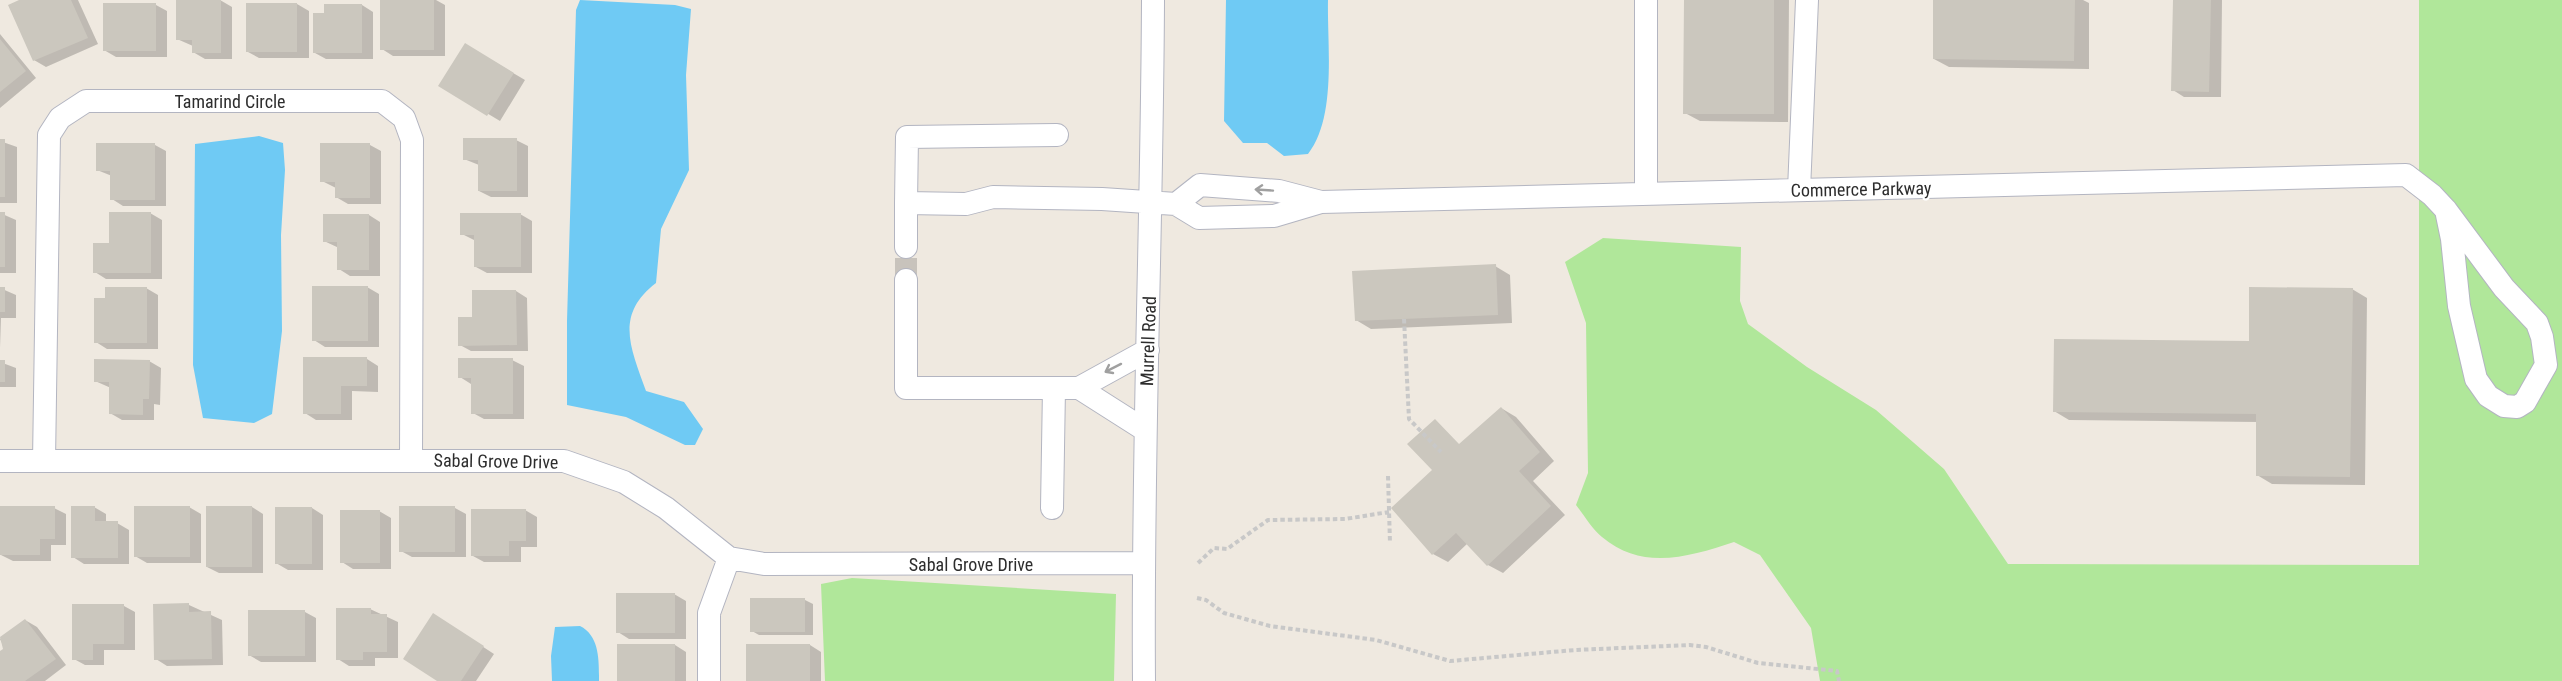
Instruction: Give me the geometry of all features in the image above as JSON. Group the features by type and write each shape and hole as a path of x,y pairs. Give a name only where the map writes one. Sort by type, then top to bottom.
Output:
{"street":[{"name":"Murrell Road","path":"1144,681 1143,563 1152,202 1153,0"},
{"path":"1646,0 1646,194"},
{"path":"1799,190 1807,0"},
{"name":"Tamarind Circle","path":"44,461 49,135 60,118 86,101 382,101 404,118 412,140 411,459"},
{"path":"906,247 907,137 1057,135"},
{"name":"Commerce Parkway","path":"906,203 966,204 993,197 1102,199 1176,204 1199,218 1274,216 1321,202 2406,175 2446,210"},
{"name":"Commerce Parkway","path":"1176,204 1200,185 1279,191 1321,202"},
{"path":"2446,210 2504,288 2536,323 2542,337 2546,365 2543,375 2525,402 2517,406 2504,406 2488,396 2476,379 2459,306 2452,238 2446,210"},
{"path":"906,280 906,388 1079,388 1148,350"},
{"path":"1052,508 1054,388"},
{"path":"1079,388 1145,430"},
{"name":"Sabal Grove Drive","path":"0,461 411,459 564,461 624,482 666,508 729,558 764,564 1143,563"},
{"path":"709,681 709,613 729,558"}],"path":[{"path":"1404,319 1409,419 1440,452"},
{"path":"1388,476 1390,543"},
{"path":"1198,563 1214,548 1227,549 1268,520 1345,519 1389,512"},
{"path":"1197,598 1206,600 1224,613 1270,626 1376,640 1450,661 1575,650 1690,645 1706,647 1758,663 1837,671 1839,681"}],"green space":[{"path":"2419,0 2562,0 2562,681 1820,681 1811,628 1760,555 1734,542 1683,556 1666,558 1633,554 1617,548 1602,537 1576,505 1588,473 1586,323 1565,262 1603,238 1741,247 1740,301 1748,324 1807,367 1876,410 1944,469 2008,564 2419,565"},
{"path":"852,578 1116,594 1114,681 825,681 821,584"}],"water":[{"path":"580,0 675,5 691,9 686,75 689,170 661,229 656,283 643,295 635,307 630,320 630,333 631,347 646,391 684,402 703,429 695,445 685,445 626,417 567,405 567,321 576,10"},
{"path":"1226,0 1328,0 1327,101 1317,139 1308,154 1284,156 1267,143 1243,143 1224,121"},
{"path":"259,136 283,143 285,170 281,235 282,331 272,414 254,423 203,418 193,365 195,144"},
{"path":"580,626 587,630 595,643 599,681 552,681 551,656 555,627"}],"building":[{"path":"19,0 71,0 88,38 33,61 8,5"},
{"path":"176,0 221,0 221,53 192,53 192,40 176,40"},
{"path":"380,0 434,0 434,50 380,50"},
{"path":"1684,0 1774,0 1774,114 1683,114"},
{"path":"1933,0 2075,0 2074,61 1933,59"},
{"path":"2173,0 2211,0 2209,92 2171,91"},
{"path":"103,3 156,3 156,51 103,51"},
{"path":"246,3 297,3 297,52 246,52"},
{"path":"324,4 362,4 362,53 313,53 313,13 324,13"},
{"path":"0,39 26,71 0,92"},
{"path":"465,43 514,73 487,116 438,86"},
{"path":"463,138 517,138 517,191 478,191 478,160 463,160"},
{"path":"0,139 5,139 5,197 0,197"},
{"path":"96,143 155,143 155,200 110,200 110,171 96,171"},
{"path":"320,143 370,143 370,198 335,198 335,182 320,182"},
{"path":"0,212 5,212 5,267 0,267"},
{"path":"109,212 151,212 151,273 93,273 93,243 109,243"},
{"path":"460,213 521,213 521,267 474,267 474,235 460,235"},
{"path":"323,214 369,214 369,270 337,270 337,242 323,242"},
{"path":"1496,264 1498,315 1355,321 1352,271"},
{"path":"312,286 368,286 368,341 312,341"},
{"path":"0,287 5,287 5,312 0,312"},
{"path":"105,287 147,287 147,343 94,343 94,298 105,298"},
{"path":"2249,287 2353,288 2350,477 2256,476 2256,414 2053,412 2054,339 2249,341"},
{"path":"472,290 516,290 517,345 458,346 458,317 472,317"},
{"path":"303,357 367,357 367,386 341,386 341,414 303,414"},
{"path":"458,358 513,358 513,414 471,414 471,378 458,378"},
{"path":"94,359 150,360 149,399 143,399 143,415 109,414 109,382 94,382"},
{"path":"0,360 5,360 5,382 0,382"},
{"path":"1501,407 1540,452 1519,471 1551,506 1487,566 1456,533 1432,555 1391,508 1432,470 1407,444 1435,419 1459,444"},
{"path":"0,506 55,506 55,539 40,539 40,555 0,555"},
{"path":"71,506 95,506 95,521 118,521 118,558 71,558"},
{"path":"134,506 190,506 190,557 134,557"},
{"path":"206,506 252,506 252,567 206,567"},
{"path":"399,506 455,506 455,552 399,552"},
{"path":"275,507 312,507 312,564 275,564"},
{"path":"471,509 526,509 526,541 509,541 509,556 471,556"},
{"path":"340,510 380,510 380,563 340,563"},
{"path":"616,593 675,593 675,633 616,633"},
{"path":"750,598 805,598 805,632 750,632"},
{"path":"189,603 189,612 211,611 212,659 154,660 153,604"},
{"path":"72,604 124,604 124,644 93,644 93,660 72,660"},
{"path":"336,608 371,608 371,614 387,614 387,652 363,652 363,660 336,660"},
{"path":"248,610 305,610 305,656 248,656"},
{"path":"433,613 484,646 461,681 437,681 403,659"},
{"path":"25,619 56,659 25,681 0,681 0,651 3,649 0,637"},
{"path":"617,644 675,644 675,681 617,681"},
{"path":"746,644 810,644 810,681 746,681"}],"tunnel":[{"path":"906,247 906,280"}]}
